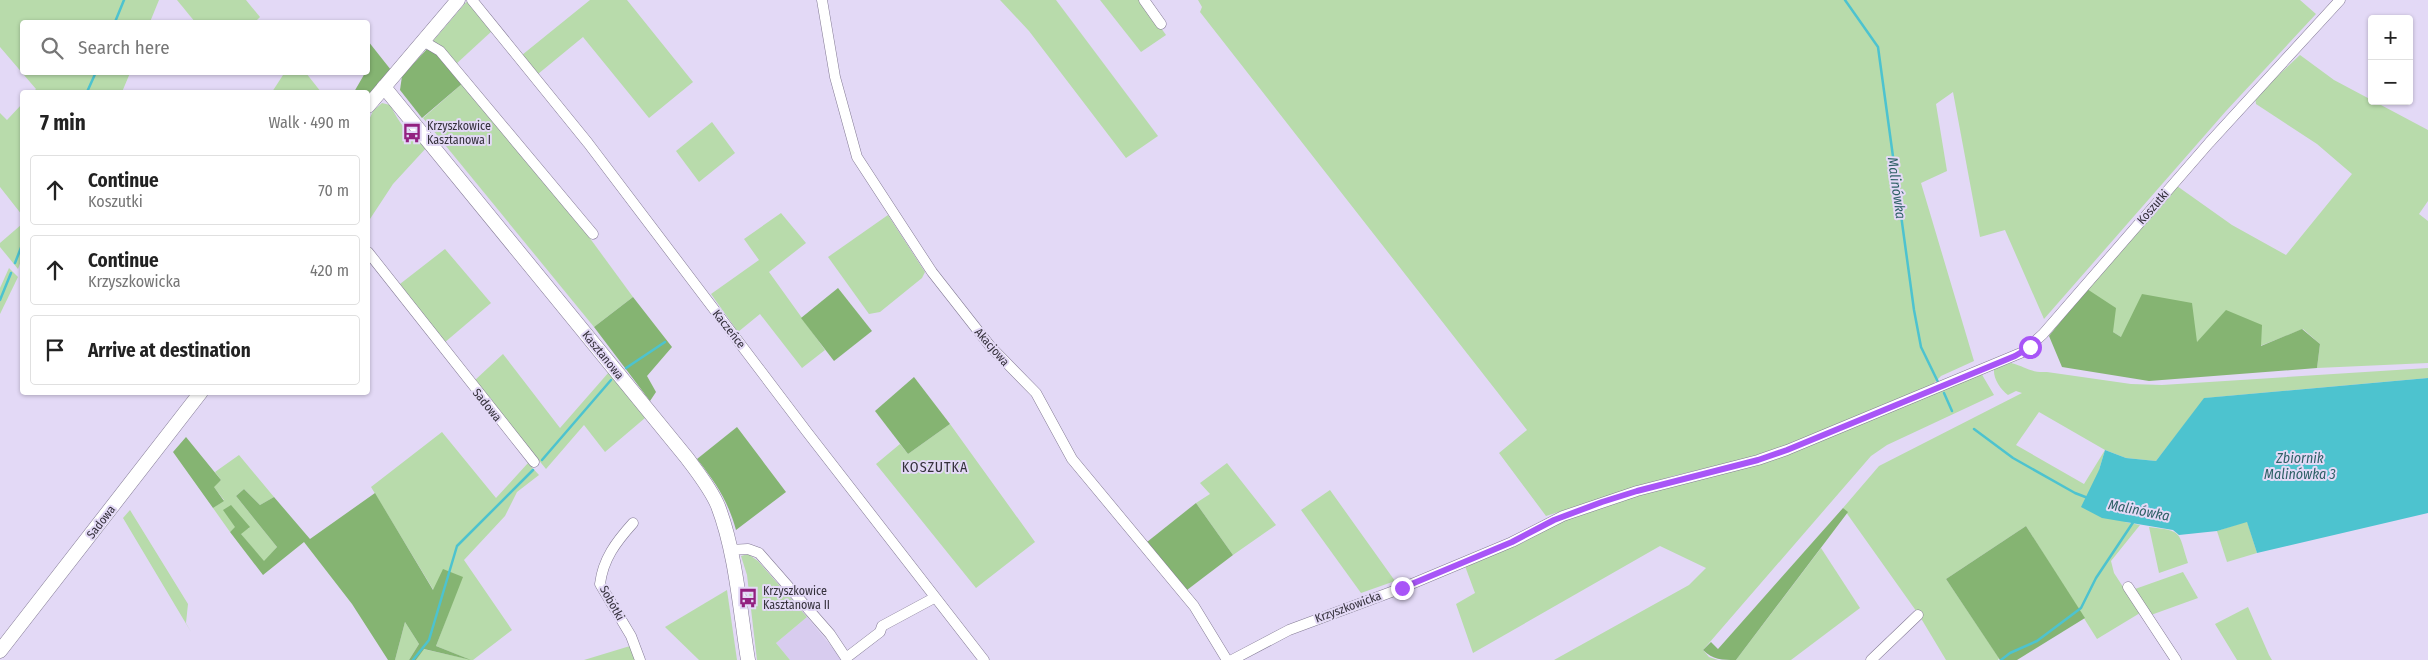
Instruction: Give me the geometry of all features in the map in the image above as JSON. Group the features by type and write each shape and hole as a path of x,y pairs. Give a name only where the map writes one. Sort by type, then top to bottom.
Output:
{"street":[{"path":"370,104 458,0"},
{"name":"Kaczeńce","path":"472,0 588,143 934,598 984,660"},
{"name":"Akacjowa","path":"822,0 835,77 857,157 932,272 990,346 1036,393 1072,459 1194,606 1227,660"},
{"path":"1144,0 1161,24"},
{"name":"Koszutki","path":"1945,384 2015,356 2030,347 2221,129 2340,0"},
{"path":"423,41 440,51 593,234"},
{"name":"Kasztanowa","path":"384,87 687,458 717,504 730,550 748,660"},
{"name":"Sadowa","path":"370,255 534,462"},
{"name":"Krzyszkowicka","path":"1232,660 1289,630 1402,588 1512,542 1563,516 1637,491 1772,455 1945,384"},
{"name":"Sadowa","path":"0,651 199,395"},
{"name":"Sobótki","path":"633,523 612,548 604,564 600,584 631,636 640,660"},
{"path":"730,550 748,549 759,553 830,634 846,658 880,632 882,626 934,598"},
{"path":"2128,587 2176,660"},
{"path":"1871,660 1918,615"}],"shaded area":[{"path":"0,0 159,0 151,20 20,20 20,70 0,47"},
{"path":"177,0 246,0 260,17 257,20 193,20"},
{"path":"468,0 493,30 455,65 433,41"},
{"path":"590,0 627,0 693,82 649,118 583,37 538,74 522,55"},
{"path":"1000,0 1056,0 1158,136 1126,158 1029,31"},
{"path":"1100,0 1141,0 1166,35 1141,52"},
{"path":"1198,0 2300,0 2316,14 2226,111 2044,319 2005,230 1980,237 1953,92 1936,104 1947,171 1921,183 1974,361 1941,376 1932,385 1765,454 1673,476 1546,516 1499,453 1527,430 1200,12 1202,7"},
{"path":"370,44 391,70 370,96 370,90 355,90 364,75 370,75"},
{"path":"428,48 438,53 463,83 422,118 400,90 402,76"},
{"path":"2300,55 2334,80 2368,98 2368,105 2381,105 2428,130 2428,201 2419,214 2428,221 2428,363 2317,368 2320,344 2303,329 2260,346 2121,337 2113,332 2087,289 2177,186 2232,225 2286,255 2352,174 2317,144 2256,104 2255,97"},
{"path":"24,75 129,75 123,90 36,89"},
{"path":"283,75 308,75 319,90 273,90"},
{"path":"463,83 581,226 633,297 594,327 423,118"},
{"path":"382,103 390,105 405,129 427,147 393,184 370,219 370,118 373,111"},
{"path":"20,106 20,212 0,187 0,113 7,120"},
{"path":"712,122 735,153 699,182 676,151"},
{"path":"781,213 806,243 769,272 825,350 802,368 760,314 738,332 711,294 759,260 744,239"},
{"path":"888,215 925,272 922,278 880,312 869,314 828,257"},
{"path":"20,226 20,264 18,269 0,247 0,243"},
{"path":"445,249 491,303 444,343 400,284"},
{"path":"9,268 18,277 0,314 0,288"},
{"path":"838,288 872,331 834,361 801,318"},
{"path":"2087,289 2116,308 2113,332 2121,337 2142,294 2192,303 2197,342 2226,310 2262,325 2261,346 2302,329 2320,344 2317,368 2149,381 2062,367 2049,336"},
{"path":"633,297 672,347 647,376 656,392 650,401 594,327"},
{"path":"503,354 560,428 609,372 645,418 605,452 584,425 546,469 474,381"},
{"path":"2011,363 2036,372 2131,384 2162,385 2428,368 2428,378 2205,398 2156,461 2126,458 2105,450 2099,470 2125,522 2140,525 2111,561 2114,573 2140,613 2097,639 2026,526 1946,579 1999,658 1998,660 1946,660 1919,615 1843,508 1879,466 2022,393 2016,391 2008,395 2005,393 1996,380 1994,369","holes":["2039,412 2105,450 2084,484 2016,445"]},
{"path":"1981,373 1994,395 1887,445 1871,456 1703,650 1709,657 1718,660 1554,660 1689,585 1706,568 1660,546 1473,653 1456,604 1475,593 1465,566 1522,543 1564,519 1639,494 1723,471"},
{"path":"914,377 950,424 908,454 875,411"},
{"path":"950,424 1035,542 976,588 876,464 900,444 908,454"},
{"path":"737,427 786,492 736,530 721,493 697,459"},
{"path":"442,432 496,498 528,463 539,475 517,492 505,516 464,560 512,630 473,660 416,660 423,649 468,659 436,646 462,577 434,591 371,487"},
{"path":"186,437 221,480 214,487 224,501 213,508 173,452"},
{"path":"239,455 274,497 260,505 244,489 236,496 277,547 264,562 240,533 249,528 236,527 230,532 213,508 224,500 213,486 221,480 215,472"},
{"path":"1227,463 1276,525 1233,555 1196,503 1210,494 1200,483"},
{"path":"244,489 260,505 274,497 310,539 375,493 433,590 443,569 463,577 436,646 471,660 424,649 416,660 409,660 419,644 405,622 395,660 388,660 352,604 304,542 263,575 230,532 235,527 223,510 231,505 250,527 241,534 264,561 277,547 236,496"},
{"path":"1330,490 1395,581 1361,593 1301,510"},
{"path":"1196,503 1233,555 1187,590 1147,542"},
{"path":"1843,508 1848,512 1736,660 1718,659 1710,656 1703,650 1711,642 1718,649"},
{"path":"130,510 188,604 186,623 191,632 123,518"},
{"path":"2247,521 2257,553 2227,562 2217,531"},
{"path":"2026,526 2085,618 2017,660 2000,660 1946,579"},
{"path":"2149,527 2168,530 2178,534 2188,563 2159,573"},
{"path":"1821,548 1860,608 1791,660 1736,660"},
{"path":"748,554 758,561 807,617 776,643 790,660 757,660 747,575 741,556"},
{"path":"2183,572 2198,598 2151,615 2135,589"},
{"path":"727,590 737,660 699,660 665,627"},
{"path":"2248,607 2272,660 2237,660 2215,624"},
{"path":"807,617 841,658 840,660 790,660 776,643"},
{"path":"405,622 419,644 409,660 395,660"},
{"path":"630,646 635,660 584,660"}],"water":[{"name":"Zbiornik Malinówka 3","path":"2428,378 2428,513 2257,553 2247,522 2217,531 2179,535 2173,530 2102,518 2081,507 2099,470 2105,450 2126,458 2156,461 2204,398"}],"waterway":[{"path":"116,20 124,0"},
{"name":"Malinówka","path":"1845,0 1878,47 1914,310 1921,347 1938,382"},
{"path":"88,90 95,75"},
{"path":"15,263 20,250"},
{"path":"0,300 11,273"},
{"path":"626,368 665,342"},
{"path":"542,460 611,380"},
{"name":"Malinówka","path":"1944,393 1952,411"},
{"name":"Malinówka","path":"1974,429 2013,458 2075,493 2088,498"},
{"path":"413,660 429,640 457,546 533,470"},
{"path":"2001,660 2010,653 2037,641 2081,608 2096,578 2134,521"}],"place":[{"name":"Krzyszkowice Kasztanowa I","path":"412,133"},
{"name":"Krzyszkowice Kasztanowa II","path":"748,598"}],"district":[{"name":"KOSZUTKA","path":"935,467"}],"route":[{"path":"1402,588 1512,542 1554,520 1602,502 1637,491 1758,460 1787,450 1841,426 2015,356 2030,347"}]}
